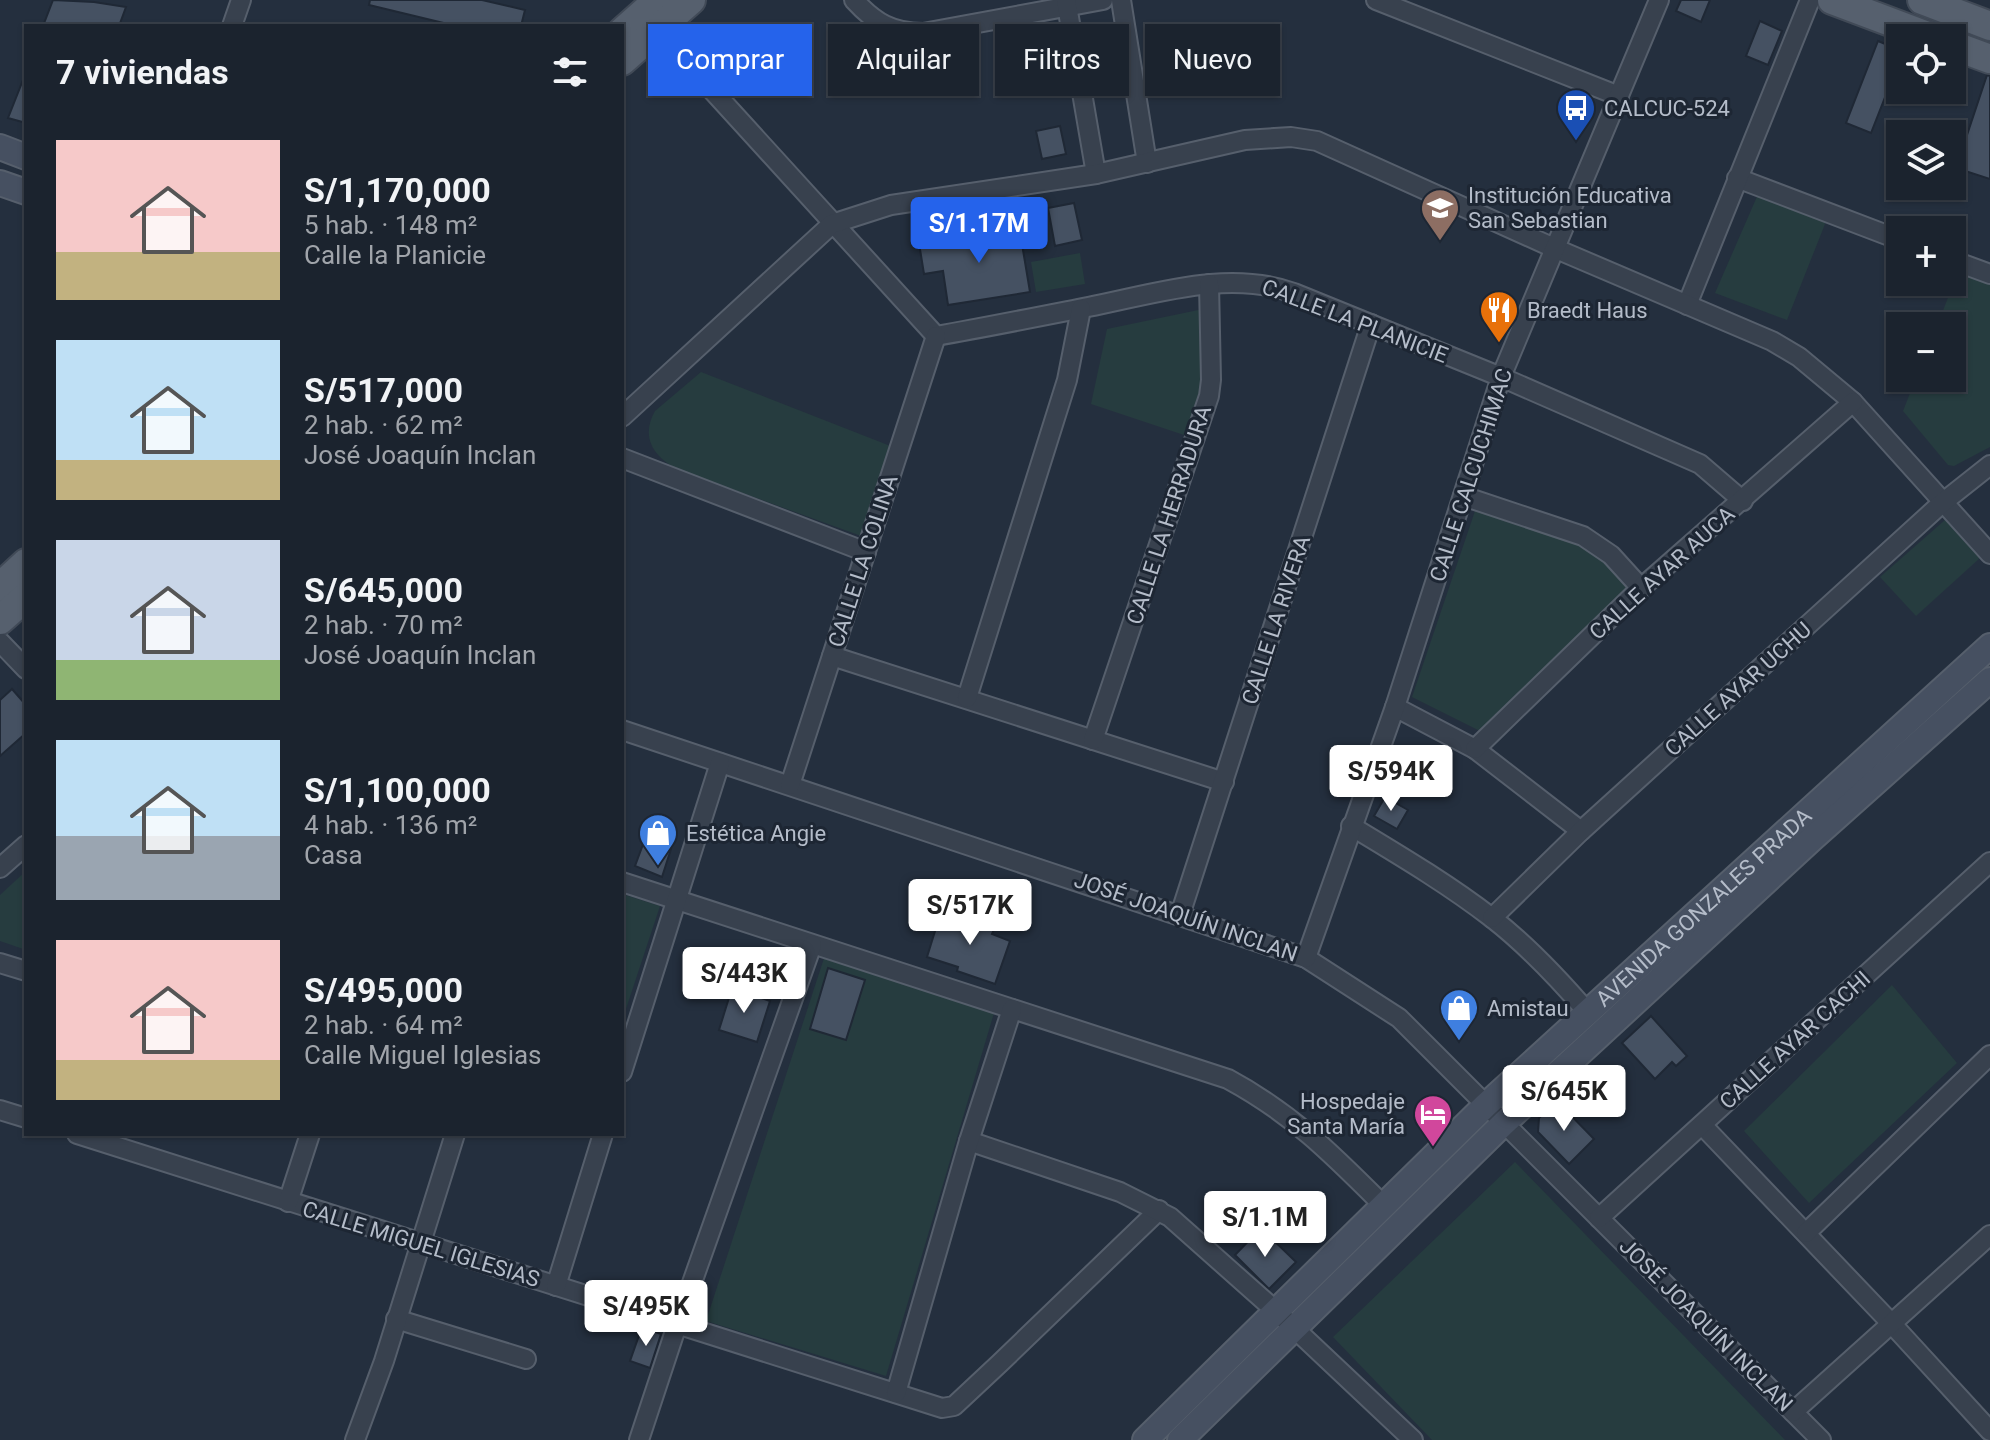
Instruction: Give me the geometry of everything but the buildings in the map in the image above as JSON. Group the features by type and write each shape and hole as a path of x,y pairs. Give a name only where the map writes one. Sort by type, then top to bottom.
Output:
{"main road":[{"path":"624,57 645,19 691,0"},
{"path":"1832,0 1896,24"},
{"path":"1922,0 1990,26"},
{"path":"1966,50 1990,59"},
{"path":"0,587 24,565"},
{"path":"0,620 24,599"}],"street":[{"path":"233,24 241,0"},
{"path":"854,0 876,20 903,33 923,33 1067,4 1103,0"},
{"path":"1121,0 1147,163"},
{"path":"1376,0 1619,96"},
{"name":"CALLE CALCUCHIMAC","path":"1306,958 1395,707 1501,377 1659,0"},
{"path":"1687,305 1810,0"},
{"path":"1067,4 1096,174"},
{"path":"645,19 936,336"},
{"path":"624,415 832,224 891,205 1096,174 1245,140 1291,137 1317,141 1791,352 1853,402 1990,554"},
{"path":"0,147 24,156"},
{"path":"1737,178 1886,235"},
{"path":"0,183 24,191"},
{"path":"1966,265 1990,274"},
{"name":"CALLE LA PLANICIE","path":"936,336 1209,284 1243,281 1276,286 1501,377 1700,464 1743,501"},
{"name":"CALLE LA HERRADURA","path":"1093,740 1209,396 1209,284"},
{"path":"967,698 1067,380 1081,309"},
{"name":"CALLE LA RIVERA","path":"1180,915 1371,324"},
{"name":"CALLE LA COLINA","path":"790,785 936,336"},
{"name":"CALLE AYAR AUCA","path":"1475,749 1641,588 1853,402"},
{"path":"624,459 866,552"},
{"name":"CALLE AYAR UCHU","path":"1492,918 1581,831 1942,503 1990,465"},
{"path":"1463,496 1579,533 1611,555 1641,588"},
{"path":"0,642 24,667"},
{"name":"AVENIDA GONZALES PRADA","path":"1145,1440 1486,1105 1990,646"},
{"path":"832,656 1224,782"},
{"name":"AVENIDA GONZALES PRADA","path":"1180,1440 1504,1123 1813,838 1990,680"},
{"path":"1395,707 1475,749 1581,831"},
{"name":"JOSÉ JOAQUÍN INCLAN","path":"624,731 1306,958 1399,1018 1821,1440"},
{"path":"624,1066 720,763"},
{"path":"1351,826 1492,918 1559,979 1589,1014"},
{"path":"0,868 24,847"},
{"name":"CALLE AYAR CACHI","path":"1599,1218 1990,862"},
{"path":"624,883 1228,1079 1272,1105 1310,1133 1385,1207"},
{"path":"639,1440 812,945"},
{"path":"0,963 24,970"},
{"path":"896,1393 969,1141 1012,1009"},
{"path":"1806,1233 1990,1055"},
{"path":"0,1110 24,1117"},
{"path":"1702,1125 1989,1428"},
{"name":"CALLE MIGUEL IGLESIAS","path":"83,1136 942,1408 954,1406 1159,1210"},
{"path":"288,1202 309,1136"},
{"path":"355,1440 454,1136"},
{"path":"556,1286 602,1136"},
{"path":"969,1141 1107,1187 1159,1210 1180,1224 1413,1440"},
{"path":"1793,1412 1990,1235"},
{"path":"396,1319 526,1359"}],"green space":[{"path":"1759,192 1827,219 1787,320 1715,293"},
{"path":"1080,253 1085,284 1036,292 1031,262"},
{"path":"1966,275 1990,283 1990,447 1954,466 1948,465 1903,411 1910,392 1966,392 1966,312 1942,312 1949,296 1966,296"},
{"path":"1208,308 1215,357 1196,439 1091,404 1107,329"},
{"path":"701,372 893,447 864,537 682,471 658,455 649,431 655,411"},
{"path":"1476,508 1564,533 1622,570 1629,590 1480,731 1412,697"},
{"path":"1945,520 1980,558 1916,616 1880,577"},
{"path":"24,873 24,949 0,941 0,895"},
{"path":"624,895 660,906 624,1015"},
{"path":"826,952 994,1013 886,1376 706,1321"},
{"path":"1892,985 1957,1063 1809,1203 1744,1131"},
{"path":"1515,1162 1785,1440 1432,1440 1333,1337"}],"place":[{"name":"CALCUC-524","path":"1576,142"},
{"name":"Institución Educativa San Sebastian","path":"1440,242"},
{"name":"Braedt Haus","path":"1499,344"},
{"name":"Estética Angie","path":"658,867"},
{"name":"Amistau","path":"1459,1042"},
{"name":"Hospedaje Santa María","path":"1433,1148"}]}
